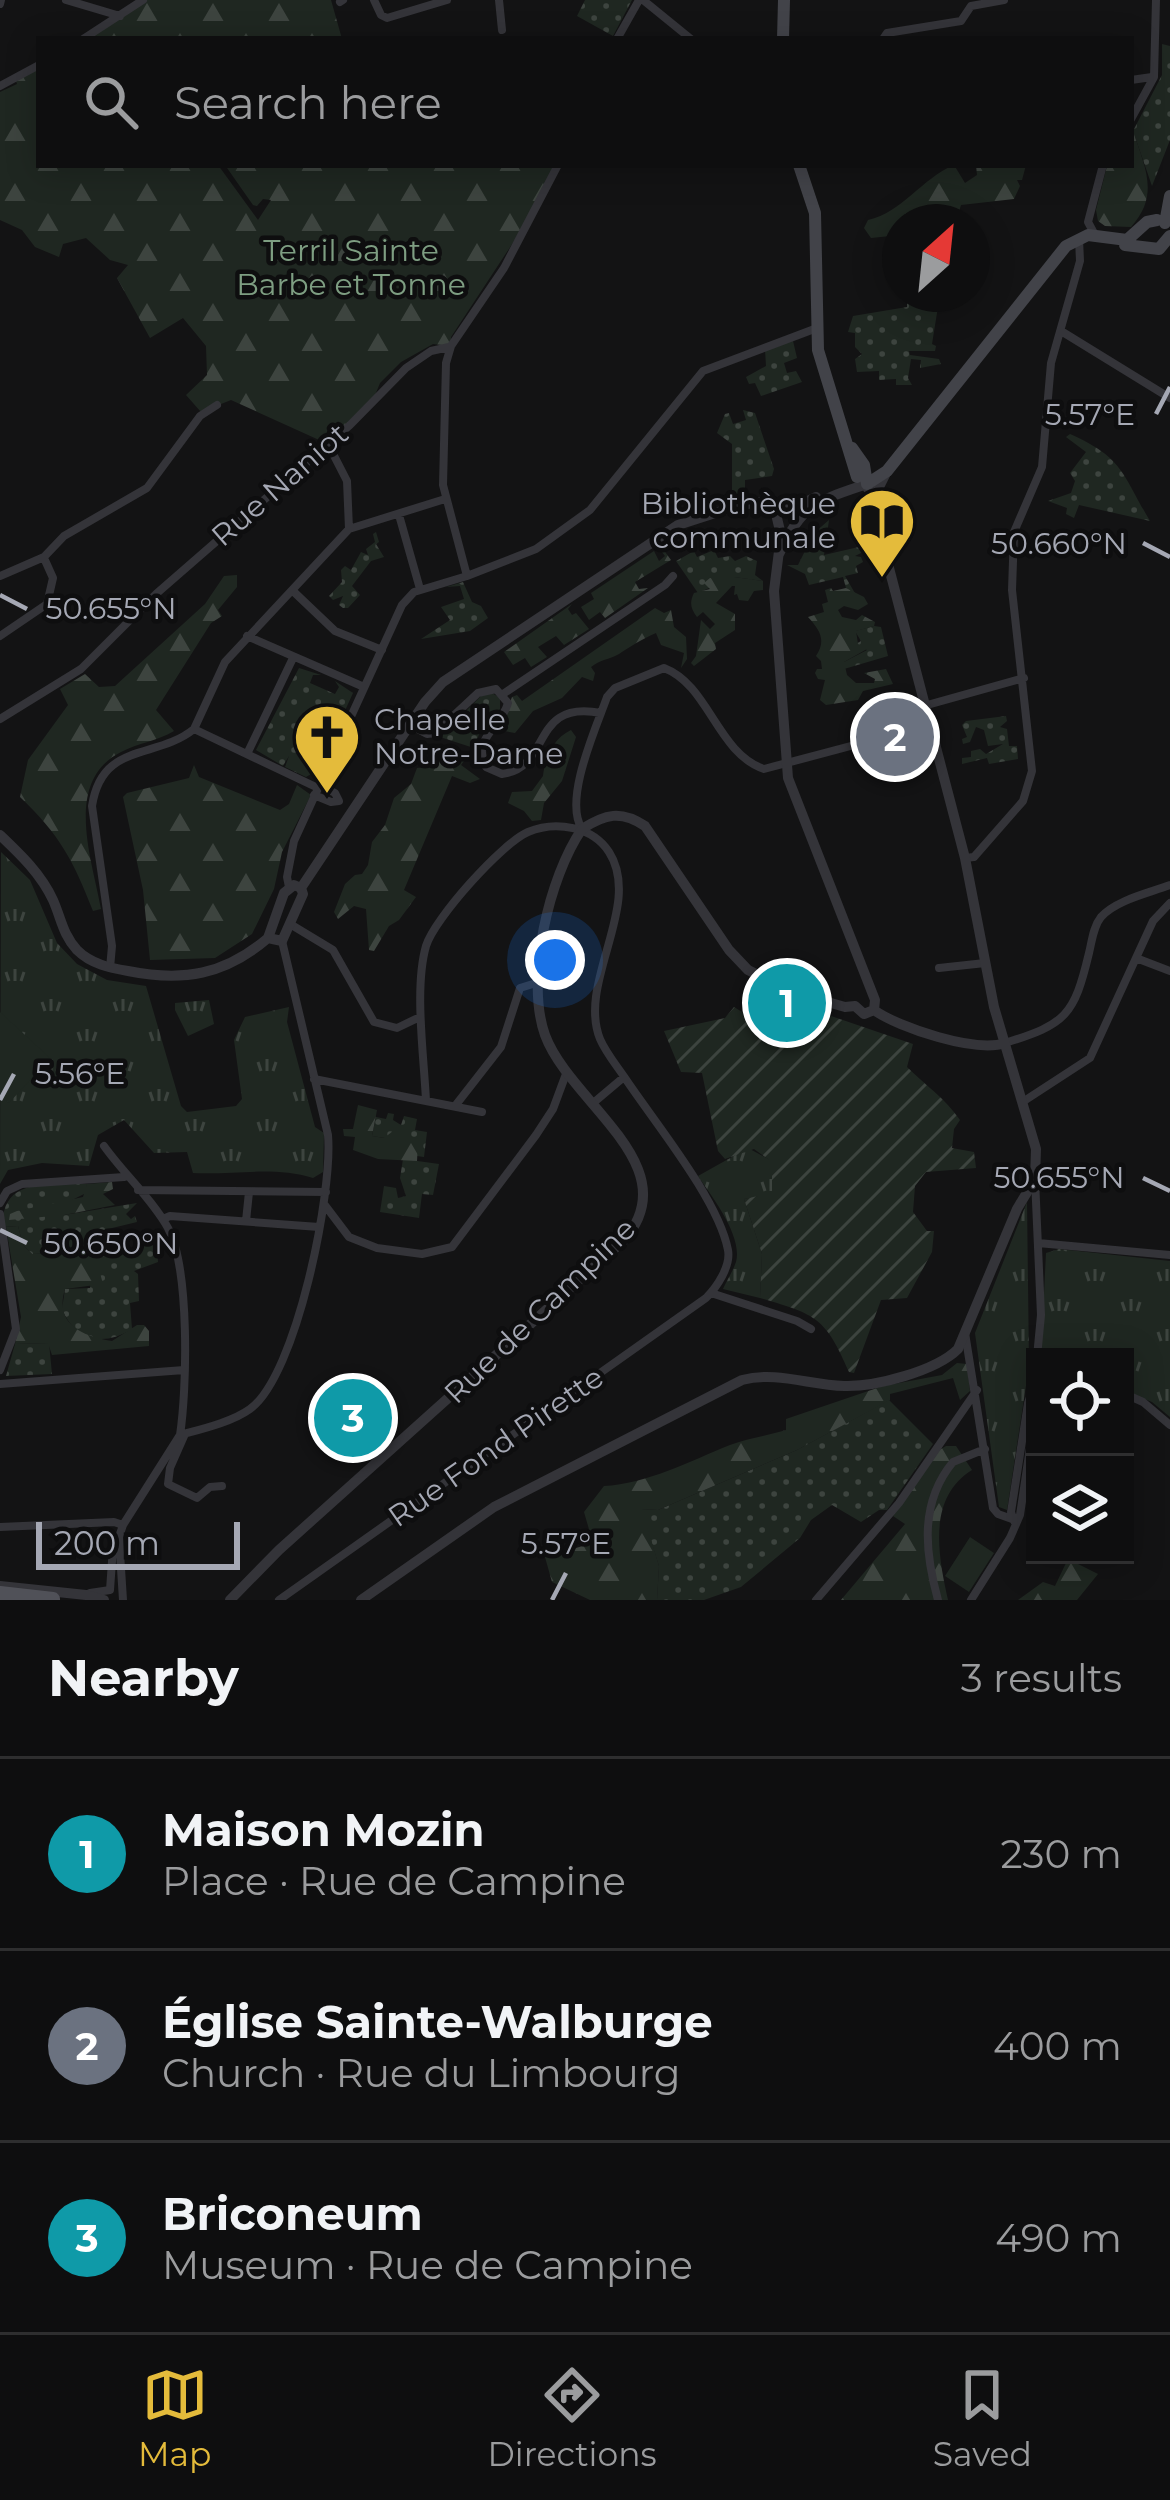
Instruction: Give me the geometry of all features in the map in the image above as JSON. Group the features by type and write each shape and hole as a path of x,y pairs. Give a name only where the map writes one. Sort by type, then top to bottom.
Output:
{"main road":[{"path":"783,36 784,0"},
{"path":"801,168 814,212 822,366 863,478 890,465 1054,265 1085,238 1127,240 1147,222 1166,220 1158,249"},
{"path":"1141,231 1158,249"},
{"path":"1085,238 1158,249"},
{"path":"0,1589 72,1597"}],"street":[{"path":"66,0 121,16"},
{"path":"88,36 142,0"},
{"path":"374,0 387,18 447,0"},
{"path":"499,0 502,30"},
{"path":"619,36 641,0 688,36"},
{"path":"885,36 961,22 971,6 1004,0"},
{"path":"1134,113 1154,76 1156,0"},
{"path":"0,86 36,67"},
{"path":"1134,79 1154,76"},
{"path":"467,576 445,499 441,439 446,363 451,346 504,268 556,168"},
{"path":"965,858 974,857 1022,801 1030,780 1033,760 1012,590 1014,532 1042,467 1050,376 1102,168"},
{"path":"72,1597 110,1590 113,1547 123,1525 183,1435 243,1413 266,1391 296,1324 324,1204 328,1139 282,941 290,924 295,888 289,858 402,605 420,589 536,550 590,510 703,371 817,328"},
{"path":"1061,331 1170,398"},
{"name":"Rue Naniot","path":"0,719 81,670 156,594 328,444 406,368 431,351 451,346"},
{"path":"0,576 44,557 64,536 147,488 200,416 217,405"},
{"path":"328,444 347,481 349,529"},
{"path":"879,528 875,495 890,465"},
{"path":"781,518 863,478 926,705 1005,1043 1036,1149 1037,1348"},
{"path":"110,968 112,946 92,806 106,770 129,754 194,729 212,685 247,636 294,592 349,529 445,499"},
{"path":"799,510 788,502 781,518 774,586 785,765 796,806 861,970 864,1014 874,1010"},
{"path":"0,836 32,866 81,955 110,968 177,978 200,976 238,962 268,938 295,888 443,682 678,525 709,512 756,504 781,518"},
{"path":"399,514 420,589"},
{"path":"0,636 47,604 53,578 44,557"},
{"path":"503,694 673,576"},
{"path":"294,592 335,631 382,650"},
{"path":"247,636 364,687"},
{"path":"247,754 293,658"},
{"path":"811,1329 711,1294 728,1255 712,1210 601,1041 595,1010 619,879 608,849 576,820 575,800 602,713 615,688 664,668 681,676 740,755 753,765 774,769 862,743 863,731 871,721 1024,678"},
{"path":"410,725 435,733 478,693 488,689 503,694 506,712 484,739 481,753 486,766 502,774 525,766 557,716 579,709 602,713"},
{"path":"194,729 317,790"},
{"path":"342,802 354,809"},
{"path":"426,1100 420,1017 426,948 443,914 514,840 531,830 582,829 609,815 637,821 652,834 715,931 748,970 789,991 845,1007 862,999"},
{"name":"Rue de Campine","path":"230,1600 268,1559 635,1227 645,1202 638,1162 566,1074 546,1036 536,983 546,917 582,829"},
{"path":"862,999 908,1026 987,1048 1049,1029 1064,1016 1081,985 1095,928 1105,913 1170,885"},
{"path":"1024,1101 1090,1058 1154,921 1170,903"},
{"path":"290,924 333,950 374,1022 397,1028 420,1017"},
{"path":"268,938 282,941"},
{"path":"1136,958 1170,971"},
{"path":"939,968 988,962"},
{"path":"455,1106 501,1047 520,988 536,983"},
{"path":"324,1204 350,1237 377,1248 422,1254 452,1247 536,1135 553,1109 566,1074"},
{"path":"590,1105 624,1077"},
{"path":"314,1079 482,1112"},
{"path":"104,1146 163,1219 178,1255 183,1435 168,1484 197,1498 210,1487 222,1486"},
{"path":"0,1202 7,1191 22,1184 125,1177"},
{"path":"361,1600 494,1507 742,1380 761,1375 847,1386 926,1369 948,1359 965,1333 1017,1209 1035,1179"},
{"path":"136,1190 326,1192"},
{"path":"246,1221 249,1192"},
{"path":"0,1214 16,1329 0,1370"},
{"path":"163,1219 319,1227"},
{"path":"1038,1243 1170,1255"},
{"name":"Rue Fond Pirette","path":"280,1600 711,1294"},
{"path":"965,1333 993,1508 1013,1520"},
{"path":"0,1384 184,1370"},
{"path":"816,1600 899,1503 976,1390"},
{"path":"1134,1398 1170,1424"},
{"path":"971,1600 1010,1538 1026,1419"},
{"path":"938,1600 925,1545 937,1491 953,1462 985,1449"},
{"path":"1013,1520 1025,1492 1030,1456"},
{"path":"0,1527 123,1525"},
{"path":"113,1600 122,1596 119,1538"},
{"path":"72,1597 104,1600"}],"green space":[{"path":"145,0 331,0 341,36 88,36"},
{"path":"585,0 632,0 613,36 577,16"},
{"path":"1162,44 1170,46 1170,140 1152,186 1134,129 1162,75"},
{"name":"Terril Sainte Barbe et Tonne","path":"36,67 36,168 220,168 258,220 271,200 253,205 227,168 553,168 516,238 451,337 451,346 433,344 401,362 380,383 371,405 328,444 231,400 201,412 186,395 207,375 206,346 183,318 150,338 117,278 128,265 110,260 86,238 63,244 59,257 35,247 22,230 0,220 0,92 17,84 15,78"},
{"path":"1134,134 1148,192 1140,215 1131,227 1105,226 1098,221 1096,210 1106,168 1134,168"},
{"path":"949,168 956,168 965,183 977,175 976,168 1025,168 1022,180 1017,180 1020,186 1014,199 900,204"},
{"path":"880,216 882,237 871,238 864,228 868,220"},
{"path":"937,312 935,351 909,351 910,355 939,359 941,364 920,368 921,360 911,359 908,378 912,385 879,380 879,371 857,372 855,359 862,354 855,347 855,333 848,332 853,316"},
{"path":"793,341 797,358 784,363 787,373 796,371 802,382 761,396 746,377 766,366 765,349"},
{"path":"743,410 755,413 774,469 772,476 745,480 745,494 732,496 732,444 717,433 725,414 729,413 733,424 746,420"},
{"path":"1070,434 1112,460 1150,521 1079,505 1074,518 1066,514 1067,508 1048,501 1071,493 1075,481 1070,473 1086,452 1066,437"},
{"path":"829,520 824,555 863,546 865,551 855,556 863,562 856,566 858,573 845,576 856,595 846,588 843,577 809,585 805,574 787,565 798,565 814,533"},
{"path":"376,532 376,544 384,557 371,561 352,586 360,595 343,608 339,605 343,596 333,600 329,596 342,582 341,570 345,566 351,570 361,552 368,555 366,549 375,542"},
{"path":"659,548 671,560 635,582 639,589 648,588 605,618 600,612 589,620 581,607 594,599 591,593 654,551 659,561 665,556"},
{"path":"714,550 718,558 730,556 735,561 746,556 757,561 755,575 763,581 734,577 698,593 676,561 694,551 697,557"},
{"path":"722,570 733,570 734,577 763,581 763,590 754,591 748,601 739,600 732,586 716,603 735,614 735,630 694,666 701,620 710,629 715,624 703,612 697,617 692,597 710,589 704,583 717,579"},
{"path":"237,575 237,587 218,610 222,616 211,623 156,710 174,731 121,752 103,765 92,782 86,823 101,909 93,911 64,849 20,797 28,760 68,705 60,689 85,674 99,687 115,686 205,604 224,576"},
{"path":"463,582 472,602 488,618 470,631 421,639 450,620 441,607 464,599 460,586 446,587"},
{"path":"846,588 868,604 858,610 844,606 838,610 842,617 856,620 862,615 875,622 856,631 858,644 867,649 844,662 847,675 856,683 874,683 864,673 886,669 893,684 863,691 858,700 826,705 820,700 825,680 815,673 822,669 816,656 821,636 808,617 824,612 825,590"},
{"path":"572,604 568,609 572,615 576,613 589,629 564,645 556,636 538,647 547,657 531,667 525,658 513,665 504,652"},
{"path":"655,608 664,613 671,610 674,627 686,637 687,659 681,668 684,653 661,645 656,633 595,664 591,667 593,681 582,677 562,698 533,711 515,733 499,730 512,697 517,695 522,701"},
{"path":"881,627 888,656 844,669 844,662 867,650 856,644 861,641 855,631"},
{"path":"299,668 321,675 313,675 310,683 335,694 339,687 335,681 353,693 318,770 306,777 285,767 289,756 283,766 256,750"},
{"path":"483,694 500,698 500,709 481,729 474,748 440,737"},
{"path":"1006,716 1000,727 1007,729 1009,746 1017,746 1018,759 989,764 987,758 962,764 971,751 980,749 986,754 1003,744 988,746 984,730 976,727 970,742 963,744 967,737 962,725"},
{"path":"571,730 576,737 562,781 544,803 541,820 532,821 508,803 512,792 532,791 543,776 554,744"},
{"path":"460,754 461,765 480,779 470,783 452,776 404,890 416,897 374,951 369,950 366,909 354,906 338,919 334,912 345,884 368,865 372,842 385,825 394,798 411,784 417,768"},
{"path":"194,765 199,777 280,810 289,804 297,785 311,795 282,852 274,889 252,934 215,958 150,960 143,890 123,797 189,778"},
{"path":"1,852 30,880 57,943 77,964 107,980 146,986 181,1106 187,1112 236,1106 242,1099 234,1040 245,1017 289,1007 287,1022 315,1127 324,1133 323,1172 313,1178 269,1172 193,1173 187,1152 154,1153 124,1120 98,1135 89,1166 42,1163 8,1170 0,1184"},
{"path":"209,1000 214,1024 188,1036 175,1003"},
{"path":"796,1004 913,1044 907,1067 960,1120 952,1148 974,1152 976,1168 926,1172 915,1186 913,1212 927,1231 934,1231 932,1252 907,1298 881,1300 854,1373 817,1321 760,1298 762,1254 744,1199 772,1193 772,1162 754,1149 725,1159 718,1151 702,1073 681,1072 664,1031 725,1018 734,1007 783,1037"},
{"path":"0,1012 50,1058 9,1103 0,1095"},
{"path":"358,1105 377,1110 372,1136 384,1138 393,1131 418,1143 417,1161 378,1159 353,1150 355,1137 344,1136 343,1129 353,1129"},
{"path":"388,1113 401,1125 404,1116 417,1119 415,1130 427,1132 424,1157 417,1156 417,1143 372,1136 376,1117 386,1119"},
{"path":"748,1148 772,1161 773,1194 744,1199 762,1254 760,1298 723,1289 736,1262 735,1241 698,1176"},
{"path":"403,1159 439,1164 433,1195 422,1194 419,1218 380,1212 384,1186 396,1188 398,1198 406,1196 400,1178"},
{"path":"112,1182 113,1189 103,1194 115,1205 9,1220 17,1211 83,1197 87,1184"},
{"path":"87,1184 86,1193 64,1204 17,1211 64,1215 137,1203 126,1214 131,1219 135,1216 137,1222 108,1229 105,1246 120,1251 156,1243 158,1262 134,1271 139,1301 130,1303 132,1329 111,1338 82,1334 62,1309 65,1289 90,1288 93,1251 32,1254 23,1245 18,1226 3,1227 4,1211 19,1191"},
{"path":"1027,1202 1029,1348 1007,1510 999,1507 975,1333"},
{"path":"18,1226 23,1245 32,1254 94,1251 103,1284 65,1289 63,1311 73,1326 112,1341 144,1325 149,1346 52,1355 48,1343 15,1344 21,1317 6,1227"},
{"path":"1059,1249 1170,1261 1170,1417 1134,1395 1134,1348 1041,1348 1046,1253"},
{"path":"49,1343 52,1374 6,1376 15,1344"},
{"path":"957,1363 967,1364 970,1391 960,1400 953,1378 890,1394 890,1400 797,1450 658,1510 642,1509 659,1566 657,1600 590,1600 552,1582 545,1557 593,1543 584,1512 604,1486 652,1476 737,1443 786,1430 786,1419 883,1386 942,1375"},
{"path":"889,1400 933,1444 887,1510 861,1522 832,1505 741,1587 704,1600 657,1600 659,1566 641,1509 658,1510 797,1450"},
{"path":"956,1446 972,1470 948,1496 942,1512 939,1546 948,1600 841,1600 905,1524 893,1516 936,1452"},
{"path":"970,1537 994,1553 969,1592 945,1576"},
{"path":"1066,1564 1078,1564 1098,1574 1077,1600 1018,1600 1043,1582 1055,1586"}],"place":[{"name":"Bibliothèque communale","path":"882,580"},
{"name":"Église Sainte-Walburge","path":"895,737"},
{"name":"Chapelle Notre-Dame","path":"327,796"},
{"name":"Maison Mozin","path":"787,1003"},
{"name":"Briconeum","path":"353,1418"}]}
